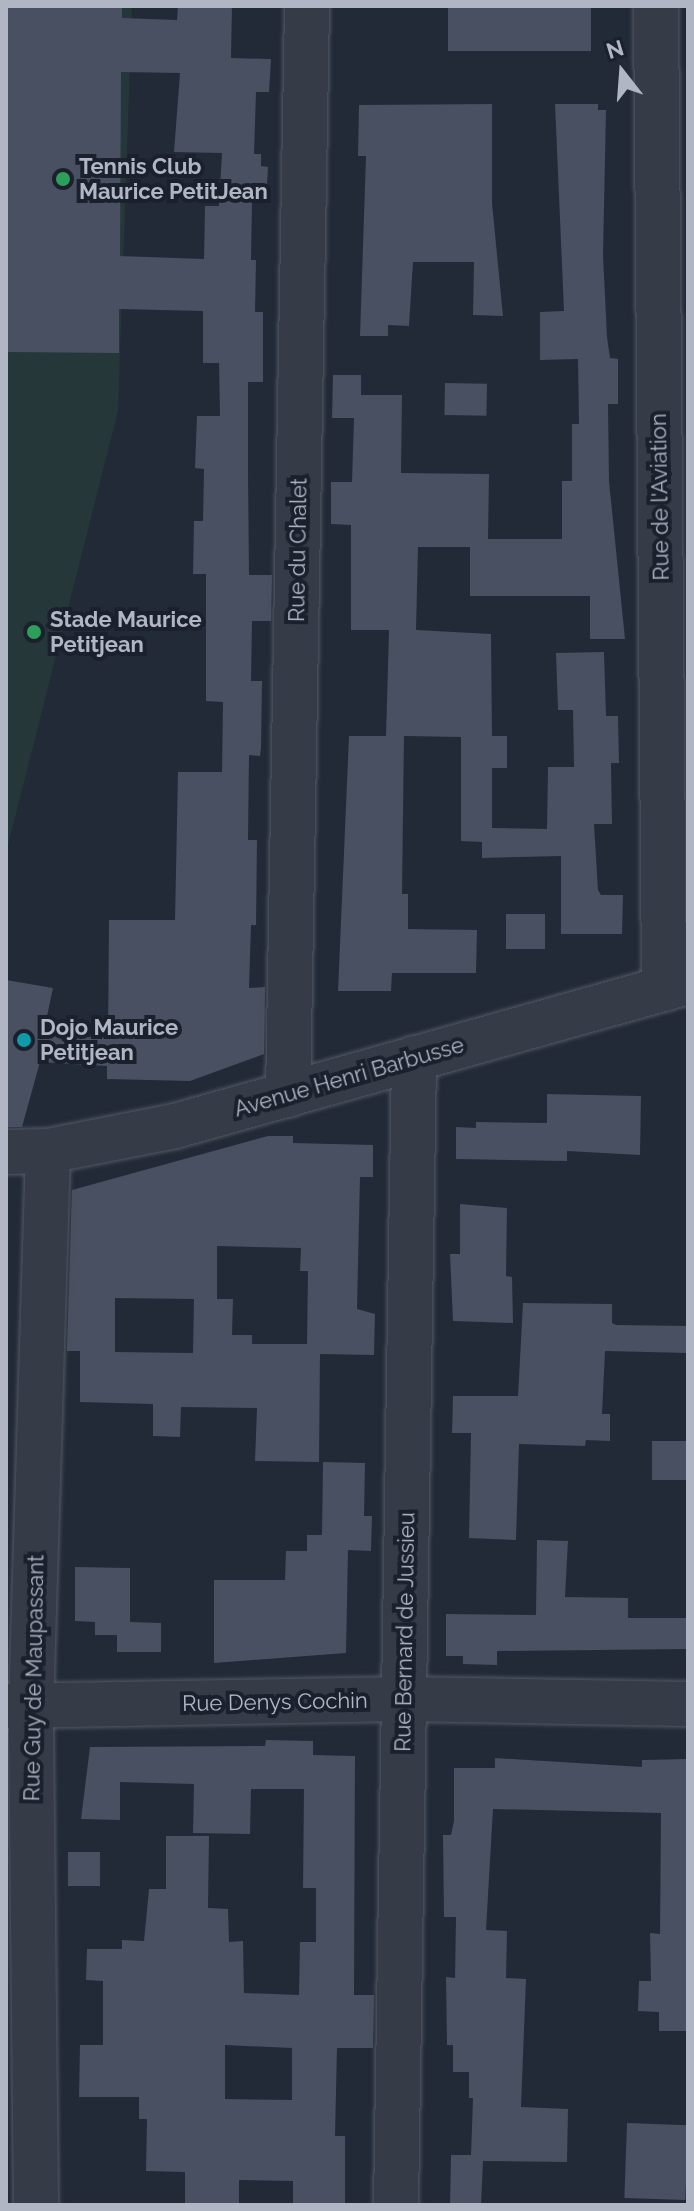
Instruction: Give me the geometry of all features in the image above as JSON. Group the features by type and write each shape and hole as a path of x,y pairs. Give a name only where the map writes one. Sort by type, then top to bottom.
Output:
{"street":[{"name":"Rue du Chalet","path":"288,1095 307,6"},
{"name":"Rue de l'Aviation","path":"656,6 676,986"},
{"name":"Avenue Henri Barbusse","path":"27,1152 175,1126 676,986"},
{"name":"Rue Bernard de Jussieu","path":"396,2205 414,1058"},
{"name":"Rue Guy de Maupassant","path":"27,1152 18,1707 36,2205"},
{"name":"Rue Denys Cochin","path":"18,1707 403,1699 688,1704"}],"shaded area":[{"name":"Stade Maurice Petitjean","path":"6,6 132,6 118,411 6,853"}],"building":[{"path":"6,6 122,6 122,18 177,20 178,6 232,6 231,58 271,59 269,92 256,92 254,154 261,154 261,166 268,167 266,203 252,203 251,260 256,260 255,312 263,312 263,382 248,382 249,575 272,575 271,621 252,621 251,681 262,681 261,748 260,756 249,755 248,840 257,840 256,925 251,925 249,988 265,987 264,1054 190,1081 107,1079 107,1066 40,1062 22,1127 6,1127 6,980 53,988 43,1035 108,1038 109,920 175,920 178,772 222,772 223,702 206,701 206,574 193,574 194,521 203,521 204,469 195,468 197,416 220,416 219,363 203,363 203,311 119,309 119,353 6,352","holes":["121,72 180,73 174,152 222,153 219,206 205,206 204,259 120,256"]},
{"path":"448,6 591,6 591,51 448,51"},
{"path":"492,104 492,203 503,316 473,315 474,262 413,262 409,326 388,325 388,336 360,336 366,156 358,156 359,105"},
{"path":"555,104 598,104 598,110 606,110 603,255 610,358 618,359 618,404 608,404 609,481 625,639 590,639 590,596 470,596 470,547 418,547 416,630 491,634 492,736 507,736 507,768 492,768 492,828 547,829 548,767 574,767 573,710 558,710 556,653 604,652 606,716 618,716 619,763 611,763 612,824 594,824 598,890 601,895 623,895 622,934 561,934 561,856 482,858 482,842 461,841 461,737 404,736 402,894 408,894 408,929 477,930 476,973 392,973 391,991 338,991 349,736 386,736 389,630 351,630 351,525 331,524 331,482 352,482 354,418 332,418 333,375 361,375 361,395 402,395 401,473 489,474 488,539 562,539 562,481 572,481 572,424 579,424 578,359 540,360 540,312 564,311"},
{"path":"445,383 487,384 486,416 444,415"},
{"path":"506,914 545,914 545,949 506,949"},
{"path":"547,1094 641,1096 640,1155 567,1151 567,1161 456,1159 456,1127 476,1128 476,1122 547,1123"},
{"path":"268,1136 293,1136 293,1143 373,1145 373,1177 360,1177 357,1309 375,1314 374,1355 320,1354 319,1462 255,1461 257,1408 181,1407 180,1437 153,1436 153,1404 80,1402 80,1351 67,1351 72,1190","holes":["217,1246 301,1248 300,1271 308,1271 307,1344 252,1344 252,1335 232,1335 233,1299 217,1299","115,1298 194,1299 193,1353 115,1352"]},
{"path":"460,1204 507,1208 506,1276 512,1277 513,1323 453,1321 450,1254 460,1254"},
{"path":"523,1303 612,1304 612,1323 616,1325 688,1326 688,1353 605,1351 602,1414 610,1414 610,1441 586,1440 585,1446 519,1444 516,1540 469,1538 471,1433 452,1433 453,1396 518,1396"},
{"path":"652,1441 688,1441 688,1480 652,1480"},
{"path":"323,1462 365,1463 364,1516 372,1516 371,1551 348,1550 346,1653 214,1663 214,1580 285,1580 286,1551 307,1551 307,1535 322,1535"},
{"path":"537,1540 568,1541 565,1597 628,1598 628,1618 688,1618 688,1649 497,1651 497,1665 463,1664 463,1656 446,1656 446,1614 536,1615"},
{"path":"75,1567 130,1568 130,1622 161,1623 161,1652 117,1652 117,1635 95,1635 95,1622 75,1621"},
{"path":"266,1740 313,1741 313,1755 355,1756 354,1995 374,1995 373,2048 337,2048 335,2136 345,2136 345,2205 293,2205 293,2181 239,2180 239,2204 185,2203 185,2172 146,2171 147,2119 139,2119 139,2097 79,2097 80,2045 103,2045 103,1981 86,1980 87,1949 122,1949 122,1940 144,1941 149,1889 166,1889 166,1836 209,1836 208,1908 228,1909 229,1942 243,1941 244,1993 299,1995 300,1942 316,1942 316,1888 303,1888 304,1789 251,1789 250,1834 193,1833 194,1784 120,1782 120,1820 81,1819 90,1747 265,1746","holes":["225,2045 292,2048 292,2100 225,2099"]},
{"path":"495,1758 642,1767 642,1760 688,1759 688,2031 659,2031 659,2012 638,2011 639,1981 651,1981 650,1933 660,1934 661,1813 493,1809 486,1930 507,1931 506,1978 526,1979 521,2107 568,2109 567,2162 483,2161 481,2205 450,2205 451,2155 471,2155 473,2098 469,2098 469,2072 453,2072 453,2045 447,2045 446,1977 455,1978 456,1917 444,1917 443,1835 451,1835 454,1821 454,1768 495,1768"},
{"path":"68,1852 100,1852 100,1886 68,1886"},
{"path":"627,2123 688,2125 685,2200 624,2198"}],"place":[{"name":"Tennis Club Maurice PetitJean","path":"63,179"},
{"name":"Stade Maurice Petitjean","path":"34,632"},
{"name":"Dojo Maurice Petitjean","path":"24,1040"}]}
